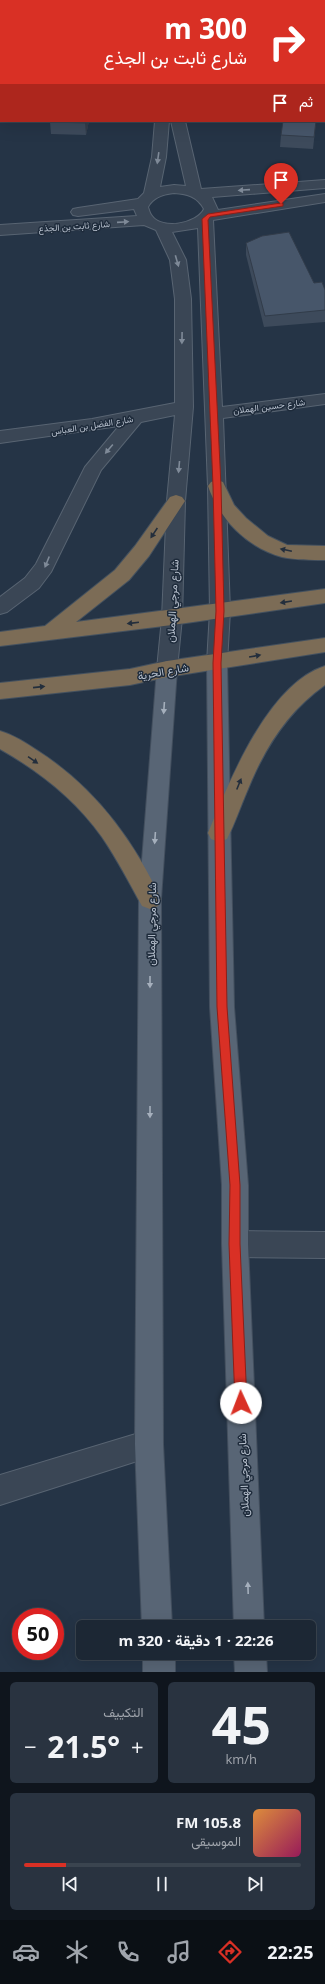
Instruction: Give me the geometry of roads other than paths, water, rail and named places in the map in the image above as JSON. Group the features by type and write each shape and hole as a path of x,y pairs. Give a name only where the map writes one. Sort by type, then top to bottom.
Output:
{"highway":[{"path":"217,486 224,505 238,520 262,540 276,548 298,553 325,553"},
{"path":"50,633 122,575 142,551 176,501"},
{"path":"0,639 172,618 325,596"},
{"name":"شارع الحرية","path":"0,691 130,677 167,669 217,663 325,645"},
{"path":"219,833 245,768 273,721 306,686 325,674"},
{"path":"0,740 58,777 95,812 120,845 150,899"}],"main road":[{"name":"شارع مرجي الهملان","path":"217,663 222,1007 235,1185 235,1244 249,1620"},
{"name":"شارع مرجي الهملان","path":"157,1620 149,1444 150,899 167,669"},
{"path":"159,1660 160,1672"},
{"path":"250,1660 251,1672"}],"street":[{"path":"147,199 158,157 162,122"},
{"path":"178,122 197,193 325,189"},
{"name":"شارع ثابت بن الجذع","path":"0,224 147,199 162,191 174,189 197,193"},
{"path":"207,218 325,189"},
{"name":"شارع مرجي الهملان","path":"197,193 209,203 210,210 207,218 220,611 217,663"},
{"name":"شارع مرجي الهملان","path":"147,199 141,211 155,223 178,260 183,299 184,407 176,501 172,618 167,669"},
{"name":"شارع ثابت بن الجذع","path":"0,230 155,223 176,228 189,227 207,218"},
{"name":"شارع حسين الهملان","path":"214,414 325,399"},
{"name":"شارع الفضل بن العباس","path":"0,437 59,431 134,419 184,407"},
{"path":"0,607 32,583 44,567 52,548 94,467 134,419"},
{"path":"235,1244 325,1245"},
{"path":"0,1490 149,1444"}]}
